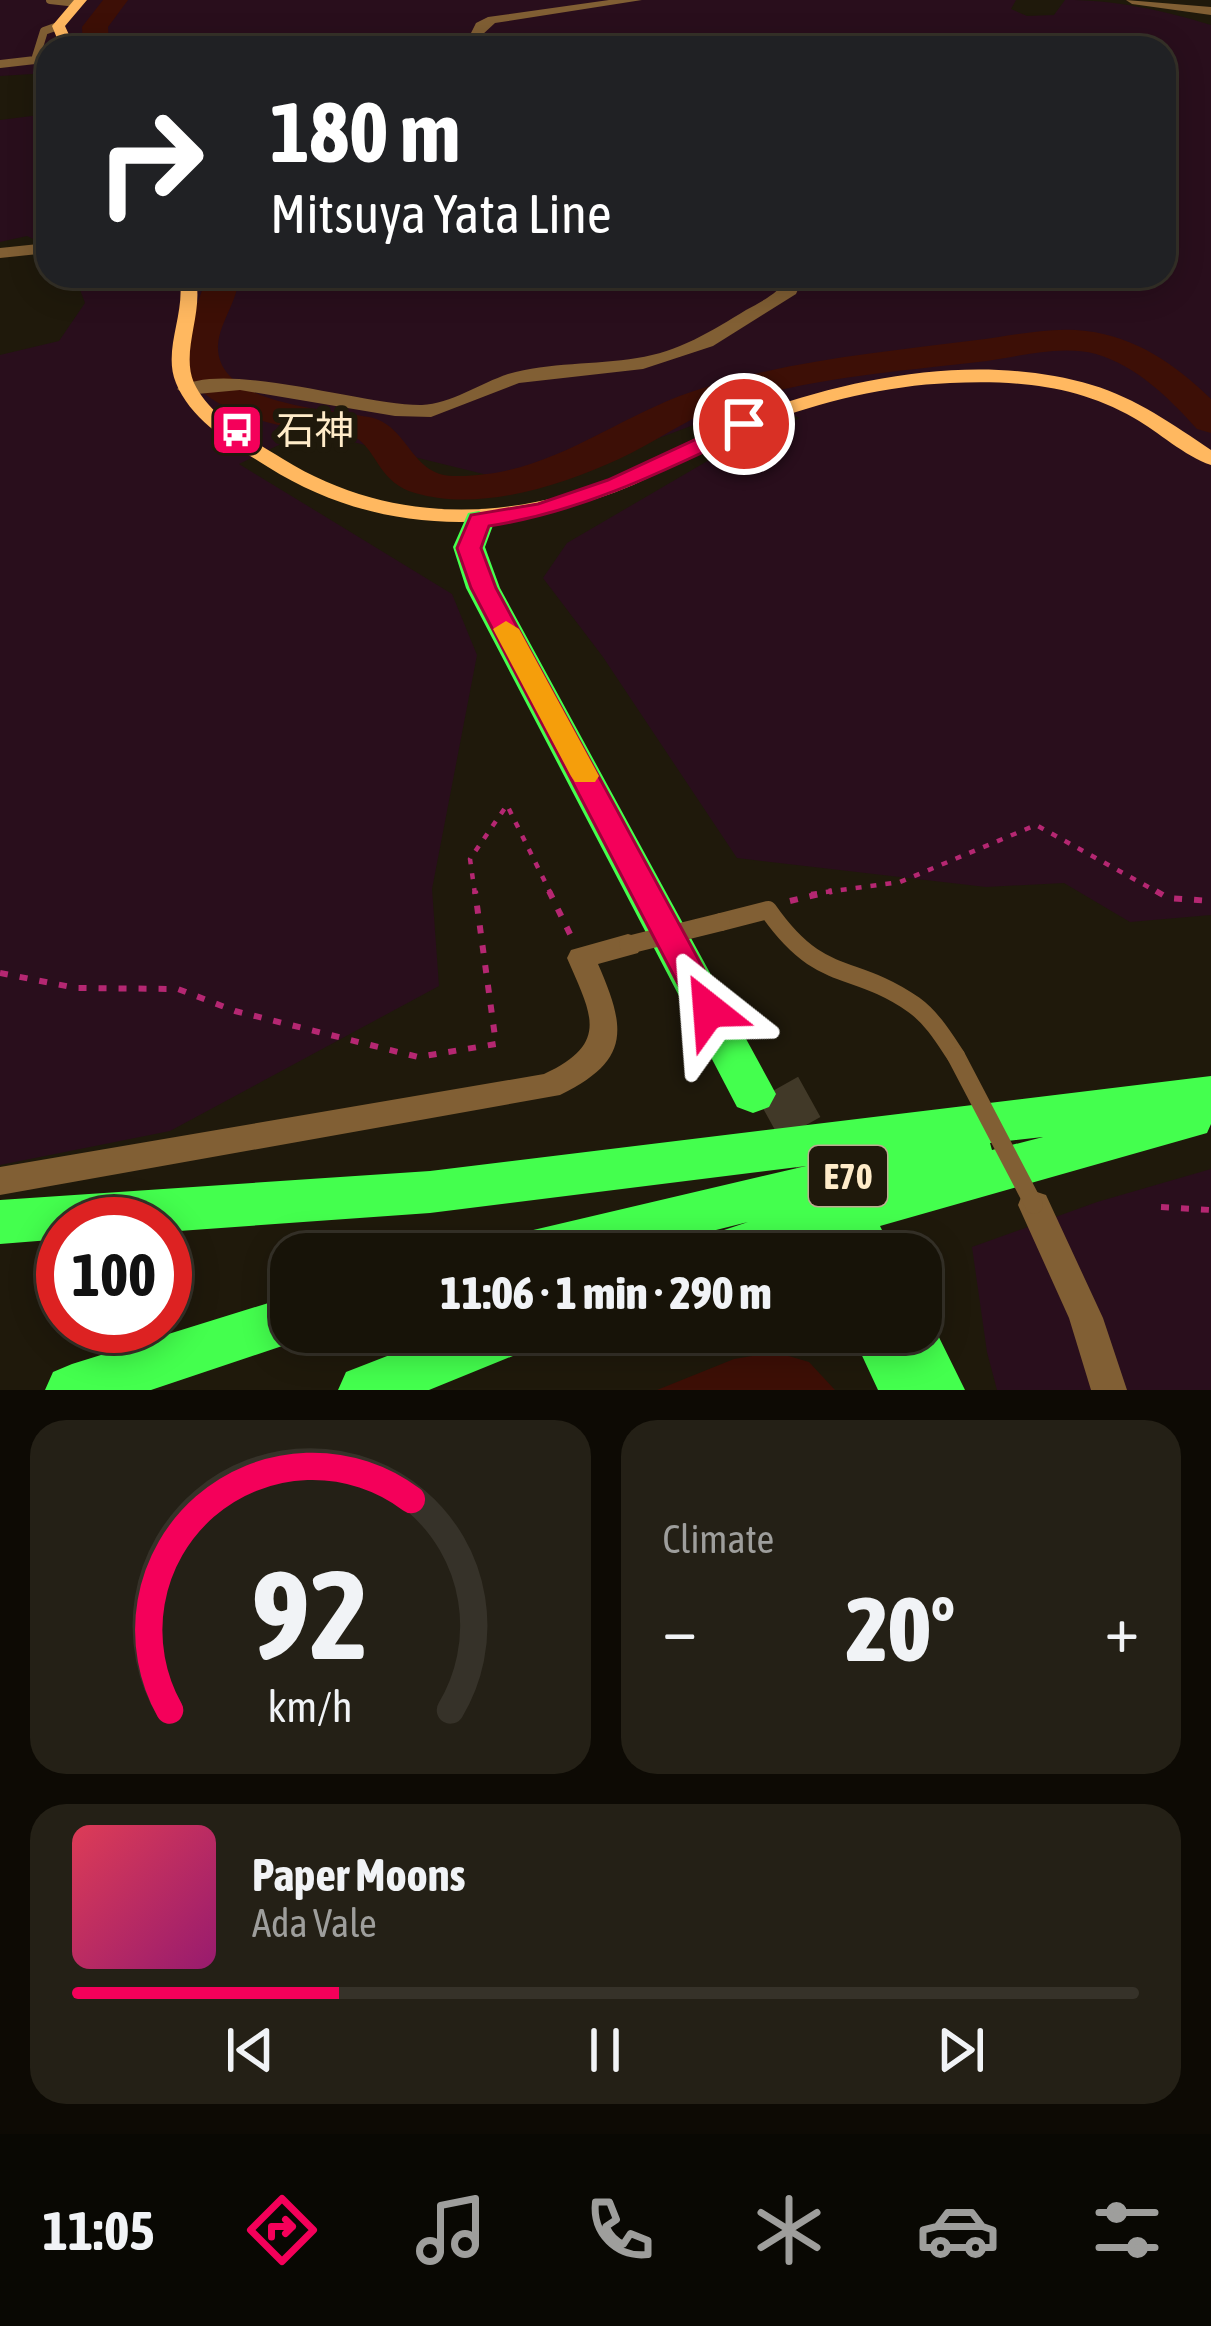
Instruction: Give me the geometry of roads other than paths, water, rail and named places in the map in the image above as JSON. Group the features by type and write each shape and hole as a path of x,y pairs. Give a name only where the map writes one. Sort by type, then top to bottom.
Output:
{"highway":[{"path":"479,520 469,548 484,588 765,1091"},
{"path":"0,1222 430,1192 1196,1104"},
{"path":"787,1233 1196,1104"},
{"name":"E70","path":"622,1233 1196,1104"},
{"path":"72,1390 270,1327"},
{"path":"365,1390 459,1353"},
{"path":"887,1353 905,1390"},
{"path":"920,1353 938,1390"}],"main road":[{"path":"63,36 58,26 79,1"},
{"path":"189,288 181,369 190,388 253,449 306,482 405,512 479,520 542,510 616,485 744,424 796,406 937,379 984,376 1094,390 1156,422 1211,459"}],"street":[{"path":"477,36 480,26 491,20 636,0"},
{"path":"1132,0 1211,11"},
{"path":"0,253 36,249"},
{"path":"190,388 240,384 395,410 431,411 516,378 643,363 677,353 707,342 791,288"},
{"path":"0,1180 550,1086 580,1074 599,1058 607,1035 605,1012 581,958 628,946"},
{"path":"1034,1205 1087,1318 1109,1390"}],"lane":[{"path":"50,0 79,1"},
{"path":"42,36 58,26"},
{"path":"0,64 36,57"},
{"path":"628,946 768,910 789,946 817,966 911,1003 933,1020 1034,1205"}],"waterway":[{"path":"95,36 95,27 116,0"},
{"path":"221,288 200,346 203,368 217,386 266,409 370,429 385,440 391,459 423,483 453,488 544,474 604,451 701,401 740,390 875,364 1064,340 1109,346 1128,354 1164,376 1211,421"}],"tunnel":[{"path":"778,1088 823,1169"}],"place":[{"name":"石神","path":"237,430"}]}
